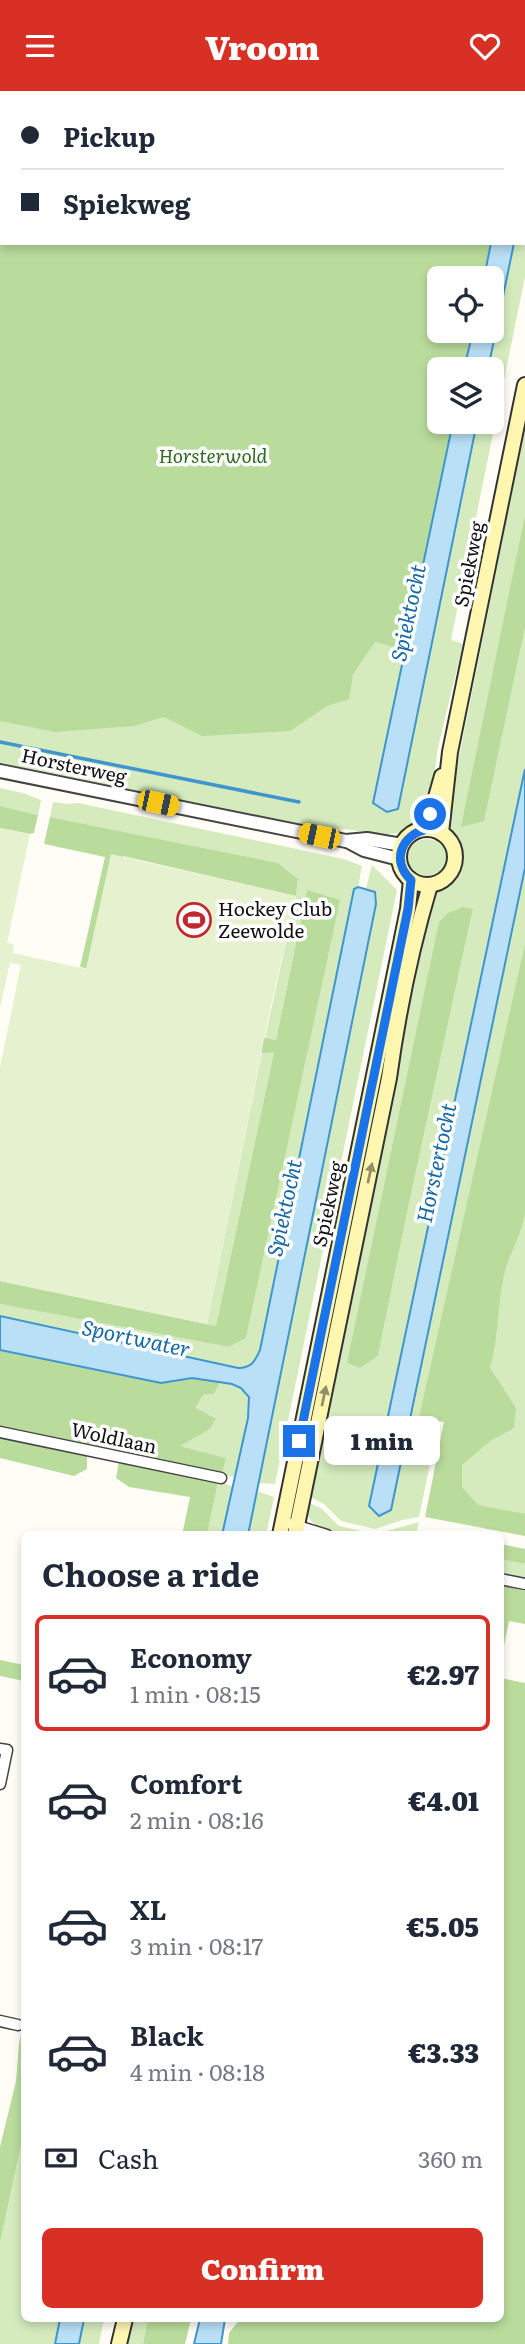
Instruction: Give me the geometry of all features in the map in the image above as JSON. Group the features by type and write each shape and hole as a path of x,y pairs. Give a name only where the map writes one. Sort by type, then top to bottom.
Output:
{"main road":[{"name":"Spiekweg","path":"434,831 434,798 450,752 525,385"},
{"path":"434,831 450,841 455,851 455,863 450,874 441,882 430,885 411,880 405,874 401,852 408,837 434,831"},
{"name":"Spiekweg","path":"281,1529 408,909 411,880"},
{"name":"Spiekweg","path":"296,1530 389,1078 412,944 430,885"},
{"path":"119,2344 124,2322"}],"street":[{"name":"Horsterweg","path":"0,771 346,841 367,839 401,852"},
{"name":"Woldlaan","path":"0,1432 221,1478"},
{"path":"281,1529 296,1530"},
{"path":"504,1580 525,1584"},
{"path":"0,1749 7,1750 0,1784"},
{"path":"0,2021 18,2025"}],"green space":[{"name":"Horsterwold","path":"0,245 427,277 427,343 439,343 439,357 427,357 427,434 437,434 393,647 405,650 373,803 385,811 398,809 475,434 493,434 451,640 463,644 438,748 430,801 423,816 412,828 387,834 279,822 0,764"},
{"name":"Horsterwold","path":"0,245 491,245 486,266 427,266 427,343 470,343 467,357 427,357 427,434 450,434 405,650 375,642 353,674 349,699 327,706 290,731 202,736 164,717 134,726 55,732 0,721"},
{"name":"Horsterwold","path":"514,245 525,245 525,277 504,380 504,357 490,357 493,343 504,343 504,291"},
{"path":"525,428 525,515 484,820 525,628 525,769 369,1505 379,1516 391,1510 525,868 525,943 420,1418 439,1420 419,1517 375,1529 341,1521 324,1504 306,1495 403,1005 434,892 448,883 460,866 460,851 447,817","holes":["473,910 378,1356 360,1368 347,1363"]},
{"path":"525,515 525,628 484,821 461,827"},
{"path":"0,788 41,800 38,815 0,806"},
{"path":"53,802 78,803 344,859 362,866 358,887 354,890 260,1350 255,1361 247,1367 238,1368 0,1316 0,1304 229,1347 246,1338 318,999 307,890 276,1040 265,1038 298,879 278,863 50,817"},
{"path":"0,806 38,815 34,833 0,828"},
{"path":"50,817 278,863 298,879 296,896 123,856 95,970 80,967 105,857 44,844"},
{"path":"0,828 30,834 7,943 14,944 13,953 86,969 111,854 296,896 271,1005 207,1324 0,1281 0,1067 21,965 10,963 0,1008"},
{"path":"427,839 435,840 441,845 446,851 446,867 441,873 435,878 427,879 419,878 413,873 408,867 407,859 408,851 413,845 419,840"},
{"path":"372,865 397,890 275,1484 258,1483 376,904 375,892 366,888"},
{"path":"307,890 340,900 246,1338 229,1347 0,1304 0,1281 216,1326 274,1052 264,1053 102,1022 105,1006 276,1040"},
{"path":"463,907 473,909 378,1356 360,1368 347,1363 439,922 448,913"},
{"path":"525,943 525,1212 504,1275 490,1368 516,1408 514,1428 490,1441 462,1465 462,1487 478,1505 525,1514 525,1536 425,1517 444,1422 419,1418"},
{"path":"525,1015 525,1517 472,1506 456,1494 442,1448 444,1421"},
{"path":"262,1052 274,1052 216,1326 207,1324"},
{"path":"0,1350 160,1383 192,1378 220,1382 214,1394 203,1395 196,1408 216,1419 210,1429 180,1446 226,1458 222,1475 0,1429"},
{"path":"220,1382 241,1387 249,1396 248,1418 234,1477 222,1475 226,1458 179,1446 209,1429 216,1420 196,1409 203,1395 214,1394"},
{"path":"0,1437 87,1454 87,1469 74,1476 0,1458"},
{"path":"119,1461 218,1482 208,1531 183,1531 190,1497 129,1487 116,1478"},
{"path":"218,1482 232,1486 223,1531 208,1531"},
{"path":"257,1491 274,1497 267,1531 249,1531"},
{"path":"307,1502 321,1508 339,1526 362,1531 329,1531 317,1526 308,1516"},
{"path":"419,1522 417,1531 386,1531"},
{"path":"504,1545 525,1549 525,1564 504,1560"},
{"path":"504,1560 525,1564 525,1577 504,1574"},
{"path":"504,1586 525,1591 525,1624 509,1621 504,1645"},
{"path":"0,1660 21,1664 21,1680 0,1676"},
{"path":"504,1679 525,1683 525,2344 228,2344 229,2333 238,2322 504,2322"},
{"path":"21,2034 21,2145 0,2243 0,2147 16,2081"},
{"path":"21,2145 21,2322 59,2322 55,2344 0,2344 0,2243"},
{"path":"83,2322 103,2322 99,2344 79,2344"},
{"path":"130,2322 147,2322 143,2344 125,2344"},
{"path":"147,2322 190,2322 185,2344 143,2344"}],"water":[{"path":"491,245 514,245 504,291 504,266 486,266"},
{"path":"470,343 493,343 490,357 467,357"},
{"path":"450,434 475,434 398,809 387,812 373,803"},
{"path":"525,769 525,868 391,1510 379,1516 369,1506"},
{"path":"358,887 375,892 376,904 249,1531 223,1531 248,1418 249,1397 241,1388 232,1384 192,1378 161,1383 0,1350 0,1316 238,1368 252,1363 260,1350 354,889"},
{"path":"59,2322 83,2322 79,2344 55,2344"},
{"path":"199,2322 225,2322 221,2344 194,2344"}],"waterway":[{"path":"0,742 299,802"}],"place":[{"name":"Hockey Club Zeewolde","path":"194,920"}],"route":[{"path":"299,1441 408,909 411,880 401,867 400,852 408,837 427,829 430,814"}],"water label":[{"name":"Spiektocht","path":"409,613"},
{"name":"Horstertocht","path":"437,1163"},
{"name":"Spiektocht","path":"285,1208"},
{"name":"Sportwater","path":"136,1339"}]}
